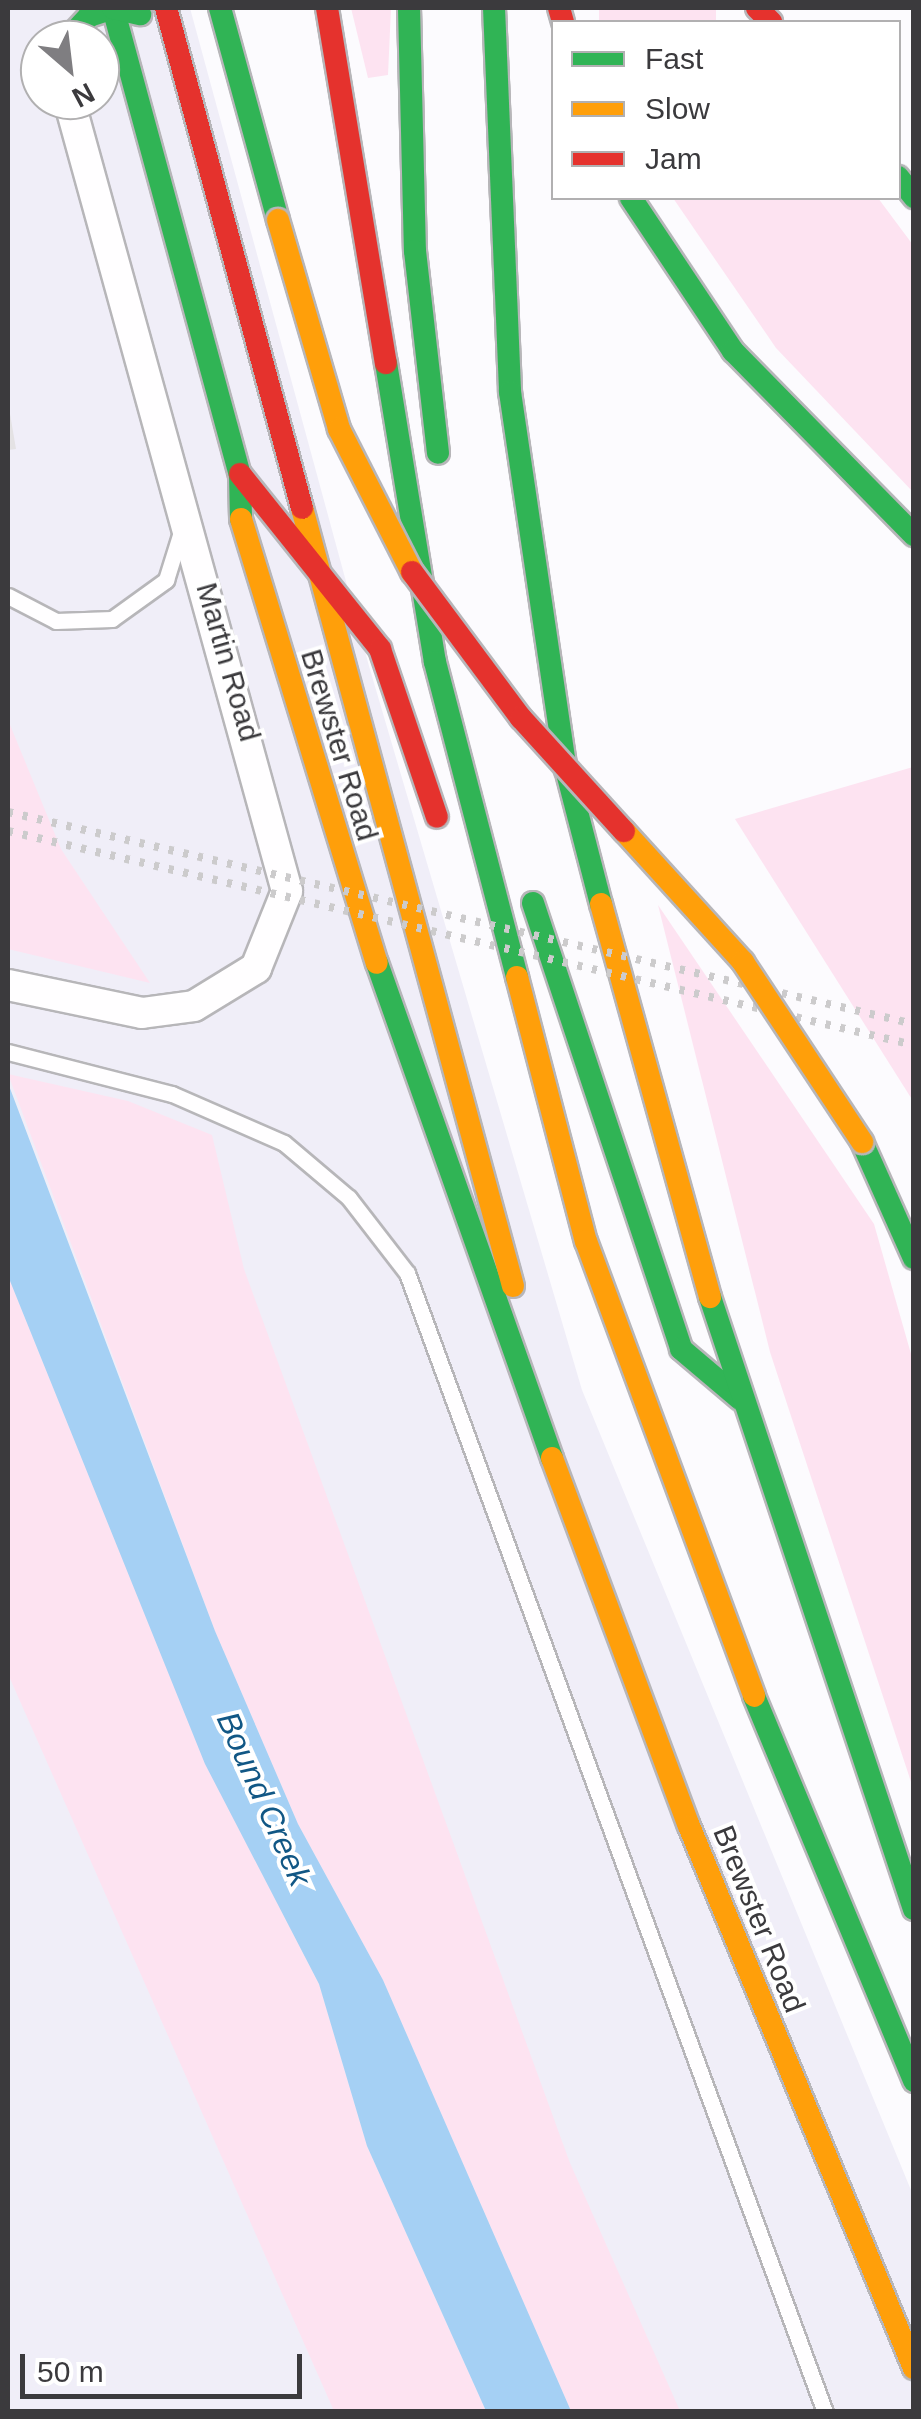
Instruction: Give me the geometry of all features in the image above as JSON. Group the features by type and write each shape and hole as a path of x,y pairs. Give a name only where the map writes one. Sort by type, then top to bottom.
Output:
{"main road":[{"name":"Brewster Road","path":"113,8 240,474 240,512 312,761 446,1177 736,1944 914,2368"},
{"path":"85,20 113,8 142,15 175,43"},
{"name":"Brewster Road","path":"166,8 564,1485"},
{"path":"220,8 339,429 394,542 498,690 789,1023 862,1142 914,1258"},
{"path":"327,8 435,662 586,1241"},
{"path":"409,8 416,251 443,488"},
{"path":"494,8 510,392 546,666 603,932 740,1399 914,1909"},
{"path":"632,200 733,351 914,535"},
{"path":"240,474 315,561 386,662 443,836"},
{"path":"460,588 486,712"},
{"path":"524,872 681,1349 740,1399"},
{"path":"499,1014 736,1652 914,2081"}],"street":[{"name":"Martin Road","path":"8,985 132,1012 179,1010 256,968 287,891 202,570 180,521 74,120"}],"lane":[{"path":"8,596 56,621 128,612 174,565 180,521"},
{"path":"8,1052 201,1104 304,1157 372,1222 407,1272 825,2412"}],"shaded area":[{"path":"8,8 190,8 369,666 582,1390 913,2195 913,2411 8,2412"},
{"path":"351,8 391,8 388,75 368,78"},
{"path":"599,8 716,8 716,20 599,20"},
{"path":"674,200 879,200 913,245 913,492 776,348"},
{"path":"8,720 61,849 150,983 8,949"},
{"path":"914,767 913,1101 735,819"},
{"path":"658,905 874,1224 913,1361 913,1788 770,1352"},
{"path":"8,1074 128,1101 212,1135 244,1269 570,2163 680,2411 571,2411 383,1980 298,1824 215,1631"},
{"path":"8,1276 205,1763 319,1984 367,2146 486,2411 334,2411 8,1674"}],"water":[{"name":"Bound Creek","path":"8,1083 215,1631 298,1824 383,1980 571,2411 486,2411 367,2146 319,1984 205,1764 8,1276"}],"building":[{"path":"8,402 16,449 8,450"}],"railway":[{"path":"8,812 914,1024"},
{"path":"8,831 914,1045"}],"traffic: fast":[{"path":"113,8 240,474 241,519"},
{"path":"85,20 113,8 140,14"},
{"path":"220,8 278,220"},
{"path":"409,8 415,251 438,453"},
{"path":"494,8 510,392 566,769 601,904"},
{"path":"901,181 914,197"},
{"path":"632,200 733,351 914,535"},
{"path":"386,363 435,662 517,977"},
{"path":"533,903 681,1349 740,1399"},
{"path":"377,963 552,1458"},
{"path":"862,1142 914,1258"},
{"path":"710,1297 914,1909"},
{"path":"754,1696 914,2081"}],"traffic: slow":[{"path":"278,220 339,429 412,572"},
{"path":"302,508 513,1286"},
{"path":"241,519 377,963"},
{"path":"624,831 743,962 862,1142"},
{"path":"601,904 710,1297"},
{"path":"517,977 586,1241 754,1696"},
{"path":"552,1458 689,1826 914,2368"}],"traffic: jam":[{"path":"166,8 302,508"},
{"path":"327,8 386,363"},
{"path":"559,8 562,20"},
{"path":"757,8 769,20"},
{"path":"240,474 380,649 437,817"},
{"path":"412,572 521,718 624,831"}]}
